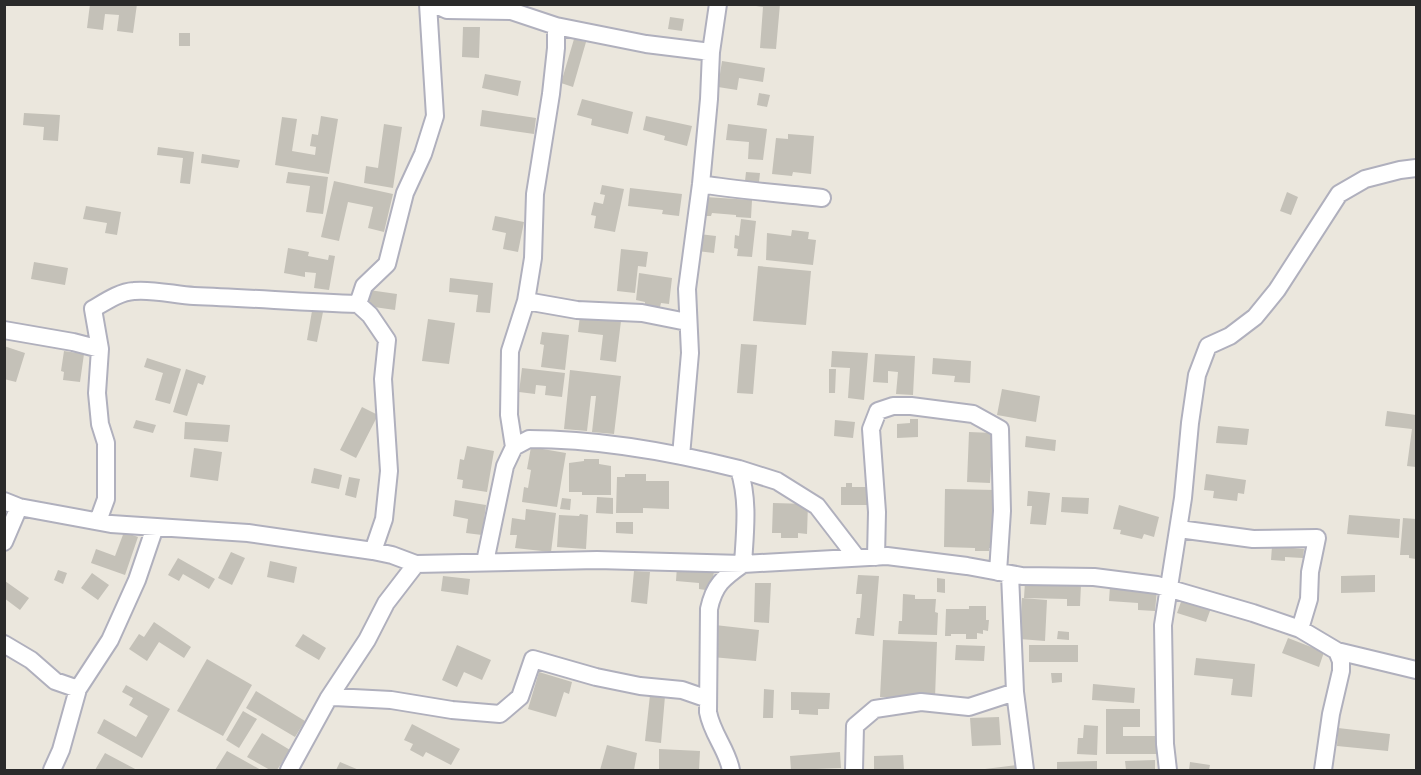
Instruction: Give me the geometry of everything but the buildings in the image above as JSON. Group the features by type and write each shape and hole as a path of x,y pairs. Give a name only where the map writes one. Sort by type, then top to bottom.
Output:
{"street":[{"path":"358,304 364,286 387,264 405,193 423,154 435,116 428,4"},
{"path":"434,4 447,10 511,11 556,26 646,44 711,52"},
{"path":"681,456 690,353 687,289 701,184 710,99 711,52 718,4"},
{"path":"485,562 505,466 514,447 509,415 510,351 526,301 533,258 536,194 551,94 556,26"},
{"path":"1168,771 1165,744 1163,625 1179,529 1197,375 1208,346 1230,336 1255,317 1277,290 1339,194 1365,179 1416,168"},
{"path":"701,184 736,190 769,191 822,198"},
{"path":"98,521 106,499 106,443 100,424 97,393 100,349 93,309 111,298 134,291 275,301 358,304 370,315 387,340 383,379 389,471 384,519 373,551"},
{"path":"526,301 577,310 642,313 687,322"},
{"path":"4,330 74,342 100,349"},
{"path":"876,557 878,512 871,429 878,411 893,406 911,406 973,414 1000,429 1004,573 1025,771"},
{"path":"514,447 529,439 545,439 681,456 739,469 777,481 817,506 857,558"},
{"path":"731,771 729,757 711,726 708,699 709,609 711,597 721,580 742,564 746,520 745,487 739,469"},
{"path":"4,542 12,504 98,521 248,533 373,551 416,564 597,560 742,564 887,556 967,566 1022,576 1094,577 1170,589 1300,629 1337,651 1416,670"},
{"path":"52,771 78,689 110,640 136,580 155,527"},
{"path":"1179,529 1254,539 1317,538 1310,572 1309,599 1300,629"},
{"path":"289,771 328,699 367,640 386,603 416,564"},
{"path":"4,644 32,660 55,681 78,689"},
{"path":"1323,771 1330,714 1341,671 1341,661 1337,651"},
{"path":"328,699 334,697 391,700 452,710 500,714 520,697 534,659 596,677 640,686 682,690 708,699"},
{"path":"854,771 855,726 875,709 921,702 969,707 1015,692"}]}
